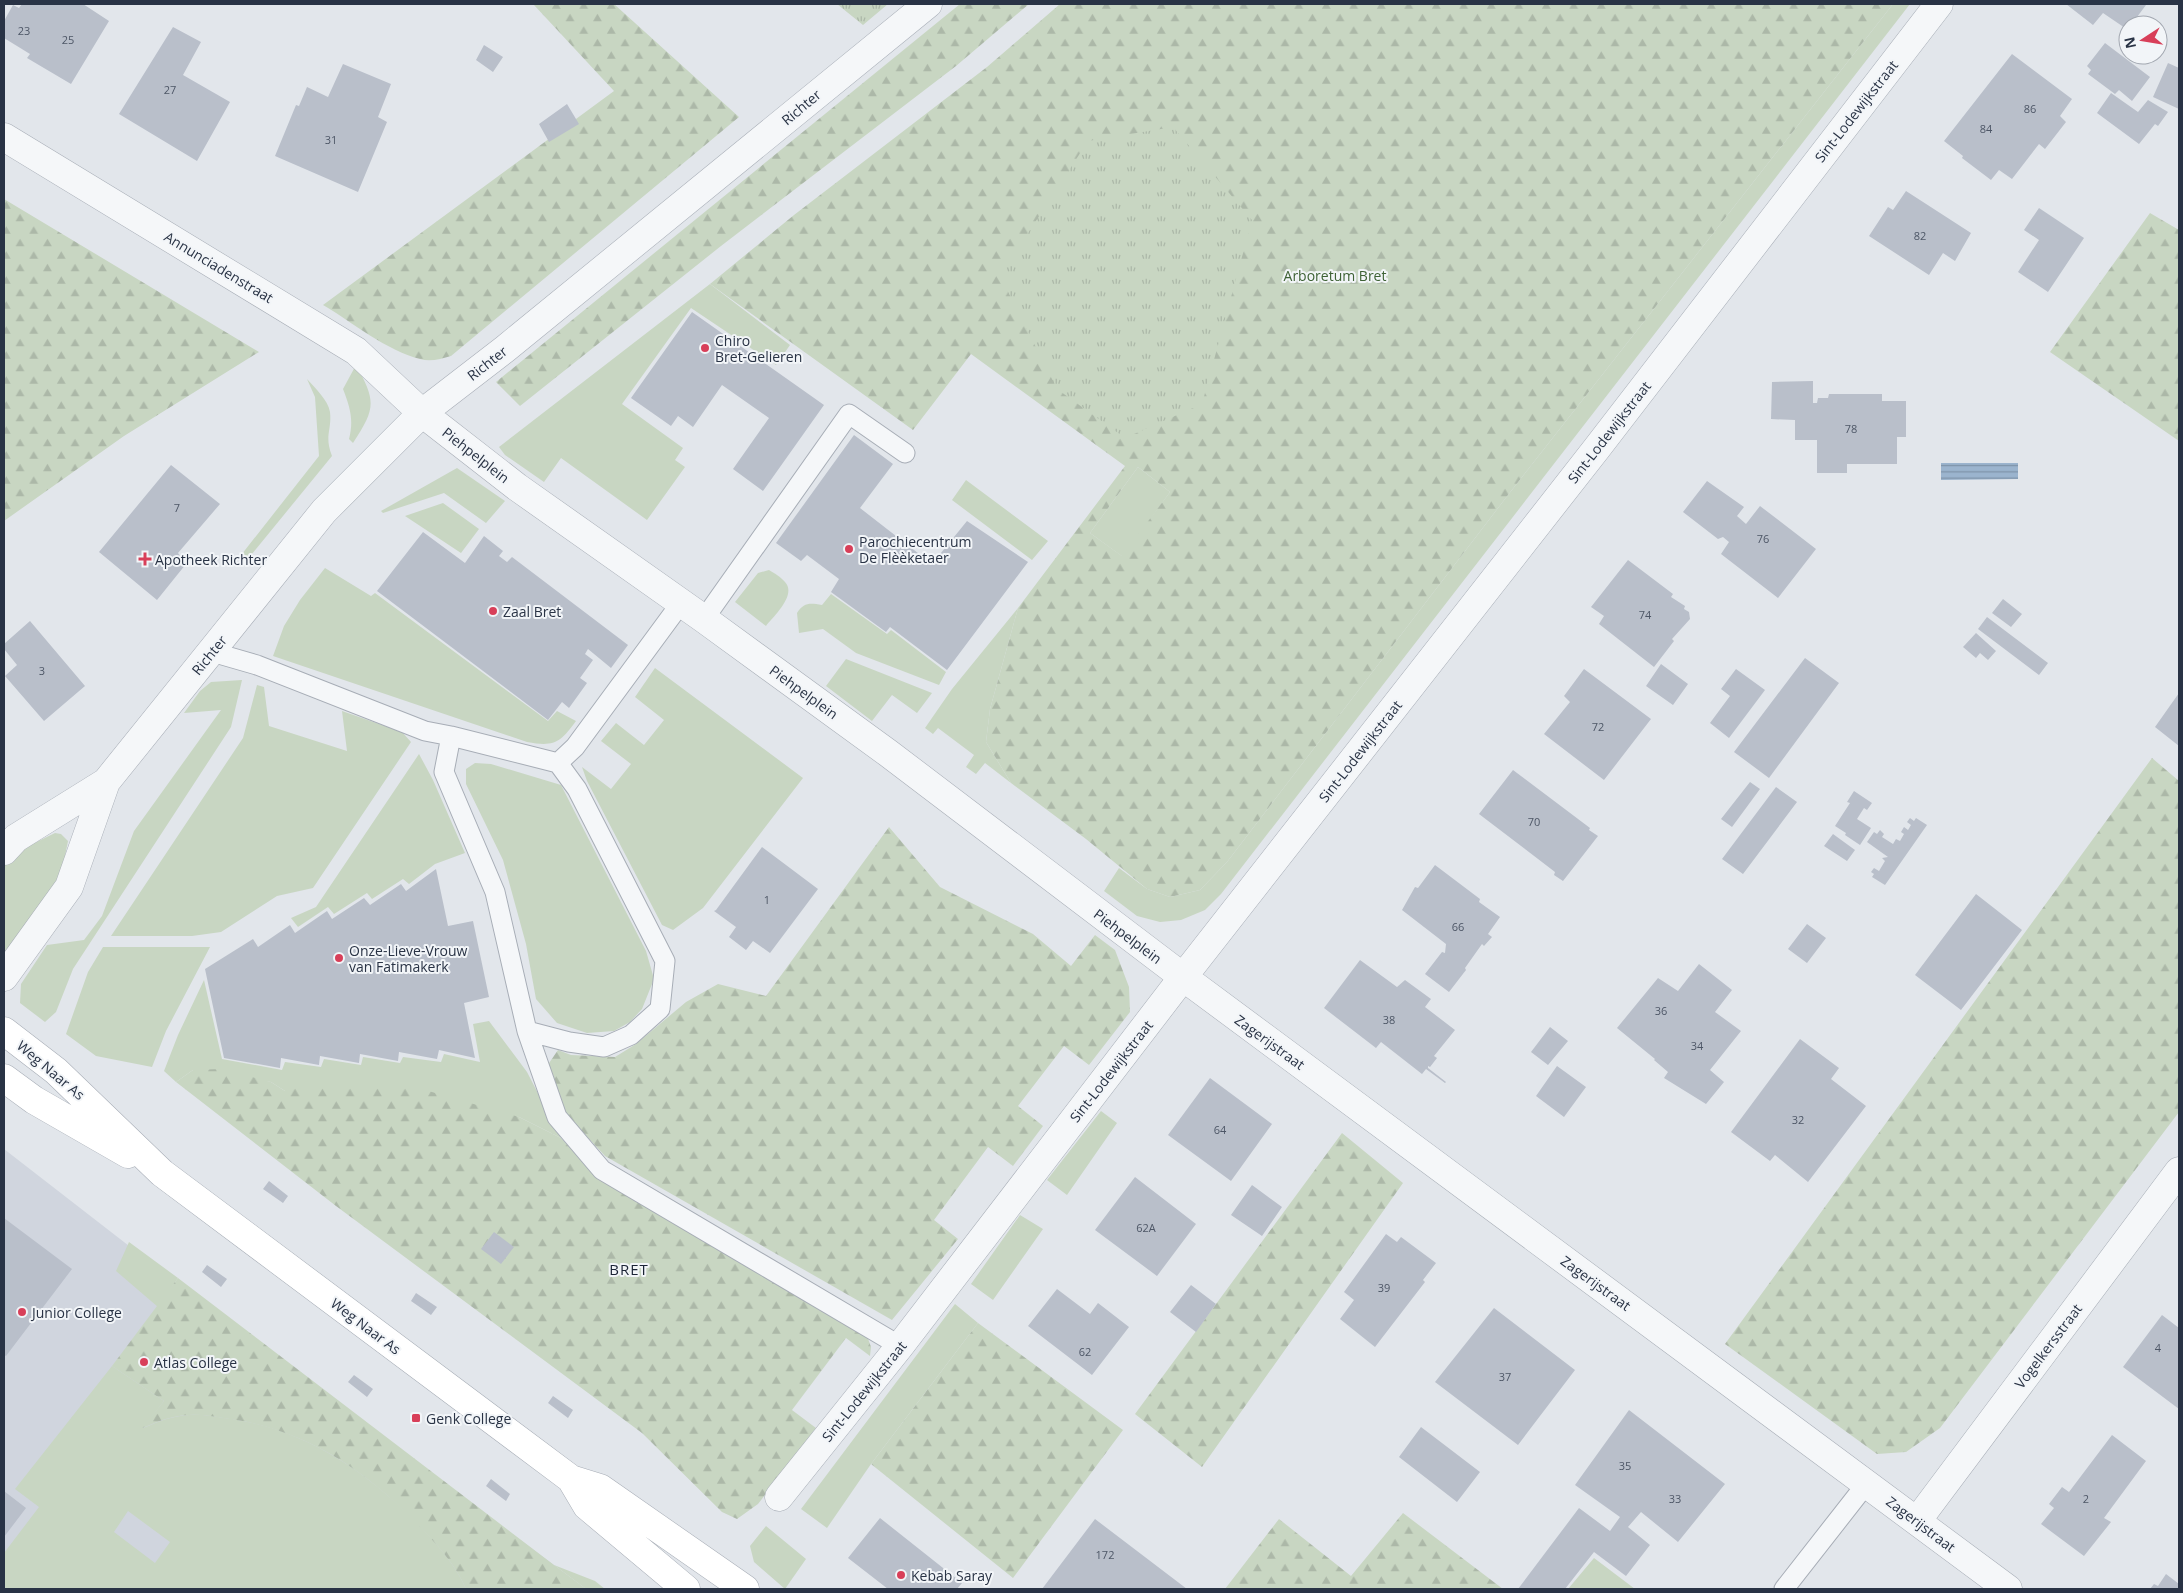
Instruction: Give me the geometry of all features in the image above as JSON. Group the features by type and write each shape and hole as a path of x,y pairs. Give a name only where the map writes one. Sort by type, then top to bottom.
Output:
{"main road":[{"name":"Weg Naar As","path":"4,1031 56,1071 162,1173 571,1479 600,1488 743,1588"},
{"name":"Weg Naar As","path":"4,1078 34,1100 162,1173"},
{"name":"Weg Naar As","path":"571,1479 587,1506 686,1589"}],"street":[{"name":"Richter","path":"4,852 16,838 106,782 324,511 422,413 505,349 928,4"},
{"name":"Sint-Lodewijkstraat","path":"779,1497 900,1346 1183,977 1591,456 1939,4"},
{"name":"Annunciadenstraat","path":"4,137 356,351 422,413"},
{"name":"Piehpelplein","path":"422,413 517,487 704,619 888,753 1183,977"},
{"name":"Richter","path":"4,977 70,887 106,782"},
{"name":"Zagerijstraat","path":"1183,977 2008,1589"},
{"name":"Vogelkersstraat","path":"1918,1521 2179,1171"}],"lane":[{"path":"704,619 849,414 905,453"},
{"path":"558,763 575,747 681,603"},
{"path":"212,652 257,665 425,730 558,763 577,788 665,961 660,1009 630,1035 604,1047 569,1042 527,1031"},
{"path":"451,736 444,772 495,892 527,1031 558,1117 602,1170 900,1346"},
{"path":"1784,1589 1867,1483"}],"shaded area":[{"name":"Atlas College","path":"4,1149 182,1287 586,1589 4,1589"}],"green space":[{"path":"535,4 614,4 739,117 451,356 428,360 408,355 382,343 323,305 614,91"},
{"path":"837,4 888,4 863,25"},
{"path":"960,4 1029,4 956,66 721,246 520,406 496,382"},
{"name":"Arboretum Bret","path":"1060,4 1893,4 1508,495 1227,862 1200,890 1170,897 1147,889 1086,839 1011,783 986,742 990,709 1018,608 1125,466 971,354 913,430 710,284 794,215 987,67","holes":["1138,467 1170,492 1122,556 1090,533"]},
{"path":"1893,4 1910,4 1221,894 1205,910 1181,920 1160,922 1137,916 1104,891 1119,868 1147,889 1170,897 1200,890 1227,862 1508,495"},
{"path":"1173,127 1252,220 1202,404 1125,438 1057,389 1000,276 1088,141"},
{"path":"4,199 259,352 124,436 4,521"},
{"path":"2150,213 2179,230 2179,441 2050,352"},
{"path":"710,284 790,345 776,365 691,308 622,404 683,448 675,460 685,467 647,520 561,458 544,482 505,455 499,447"},
{"path":"356,365 367,387 371,404 366,421 353,443 349,439 350,414 343,389"},
{"path":"307,379 321,394 329,408 328,438 332,456 243,565 238,559 319,456 315,397"},
{"path":"1138,467 1170,492 1123,557 1090,533"},
{"path":"457,468 505,501 486,523 444,493 383,513 381,511"},
{"path":"966,480 1048,541 1032,560 952,500"},
{"path":"443,503 479,529 461,553 405,516"},
{"path":"325,568 371,596 375,593 548,721 557,711 576,721 561,739 556,742 544,744 527,742 273,656 284,626 300,600"},
{"path":"769,570 785,582 788,587 788,593 779,611 766,626 735,602 758,573"},
{"path":"831,594 887,634 891,630 946,672 939,685 856,653 823,629 799,633 797,613 800,609 808,604 822,605"},
{"path":"1018,608 990,709 986,742 1011,783 985,763 976,774 966,767 974,755 938,728 933,734 925,728 952,689"},
{"path":"846,659 932,693 917,713 892,695 872,721 826,686"},
{"path":"655,668 803,778 703,908 673,930 662,925 587,781 582,767 611,789 631,764 601,741 616,723 644,745 664,720 635,697"},
{"path":"242,680 231,727 73,969 56,1012 45,1022 20,1003 21,984 47,945 84,940 102,916 134,831 221,710 184,713 200,691 211,682"},
{"path":"257,685 264,687 269,726 347,751 342,711 402,732 411,742 313,888 277,896 221,932 192,936 111,936 243,738"},
{"path":"419,754 433,780 465,853 435,864 409,884 403,879 372,899 367,893 334,914 328,907 298,927 291,918 316,907"},
{"path":"2152,758 2179,781 2179,1112 1940,1428 1906,1452 1877,1454 1725,1344"},
{"path":"475,763 491,764 561,785 646,951 654,979 642,1009 630,1022 614,1031 587,1033 557,1023 536,999 526,944 503,860 466,784 466,769"},
{"path":"889,827 940,887 1033,934 1071,966 1095,935 1115,950 1129,987 1130,1012 1089,1065 1064,1046 1018,1106 1043,1126 1013,1166 988,1147 934,1220 958,1239 892,1320 605,1156 567,1115 547,1066 558,1050 571,1055 615,1057 636,1044 686,1002 718,984 766,996"},
{"path":"55,833 61,834 68,841 63,866 55,888 4,963 4,866 18,851"},
{"path":"103,947 210,947 166,1031 152,1067 96,1056 66,1034 88,972"},
{"path":"204,980 222,1059 282,1070 285,1062 321,1067 324,1059 361,1065 363,1057 400,1063 403,1057 441,1062 444,1054 480,1062 473,1024 489,1021 527,1072 561,1138 519,1117 285,1091 271,1082 193,1070 176,1082 164,1071 178,1035"},
{"path":"221,1069 271,1082 285,1091 291,1084 418,1088 519,1117 561,1138 589,1168 866,1333 871,1347 870,1356 846,1338 792,1410 816,1428 758,1504 737,1519 722,1512 642,1433 336,1206 176,1082 193,1070"},
{"path":"1101,1111 1117,1123 1067,1195 1047,1180"},
{"path":"1342,1133 1403,1183 1202,1467 1135,1414"},
{"path":"1020,1215 1043,1229 993,1300 971,1284"},
{"path":"129,1242 178,1278 158,1307 116,1271"},
{"path":"178,1278 586,1589 466,1589 450,1561 393,1500 350,1466 327,1452 277,1430 251,1423 193,1415 162,1420 142,1428 164,1401 112,1366"},
{"path":"955,1304 978,1323 871,1464 827,1528 801,1509"},
{"path":"978,1323 1123,1430 1013,1578 871,1464"},
{"path":"112,1366 164,1401 143,1428 181,1416 212,1416 278,1430 328,1452 373,1483 414,1520 450,1561 466,1589 4,1589 4,1553 39,1507 15,1489","holes":["128,1511 170,1542 155,1563 114,1532"]},
{"path":"1403,1513 1503,1589 1225,1589 1279,1519 1351,1576"},
{"path":"766,1526 806,1559 785,1589 754,1562 750,1546"},
{"path":"1594,1558 1635,1589 1568,1589"},
{"path":"554,1565 595,1581 605,1589 586,1589"}],"water":[{"path":"1941,463 2018,463 2018,479 1941,480"}],"building":[{"path":"22,4 83,4 109,21 71,84 27,58 30,54 4,38 4,21 13,5 19,8"},
{"path":"2066,4 2146,5 2138,15 2118,15 2118,23 2103,13 2093,25"},
{"path":"173,27 201,42 183,75 230,102 197,161 119,114"},
{"path":"2105,43 2118,53 2118,65 2134,65 2150,77 2132,101 2119,90 2115,94 2088,74 2091,70 2087,66"},
{"path":"484,45 503,57 493,72 476,60"},
{"path":"2012,54 2072,99 2060,116 2066,122 2045,149 2039,144 2012,179 1999,170 1991,180 1962,158 1963,156 1944,141"},
{"path":"2168,63 2179,68 2179,109 2153,97"},
{"path":"343,64 391,84 378,117 387,122 358,192 275,156 296,105 299,106 307,87 328,97"},
{"path":"2111,93 2138,112 2148,100 2168,112 2158,126 2155,124 2139,144 2097,113"},
{"path":"567,104 579,124 549,142 539,124"},
{"path":"1906,191 1971,233 1955,261 1943,253 1929,275 1869,236 1888,207 1893,210"},
{"path":"2039,208 2084,238 2048,292 2018,272 2039,240 2024,230"},
{"name":"Chiro Bret-Gelieren","path":"692,312 824,405 763,491 733,469 769,418 722,385 693,427 678,416 671,426 631,398"},
{"path":"1813,381 1813,403 1817,403 1818,398 1828,398 1829,394 1882,394 1882,401 1906,401 1906,437 1897,437 1897,464 1847,464 1847,473 1817,473 1817,440 1795,440 1795,420 1771,419 1772,382"},
{"name":"Parochiecentrum De Flèèketaer","path":"854,435 893,464 860,508 932,564 967,521 1028,562 947,670 890,627 886,632 831,592 839,579 807,555 801,561 776,543"},
{"path":"171,465 220,504 178,553 186,564 157,600 99,552"},
{"path":"1707,481 1744,507 1737,516 1746,524 1760,506 1816,549 1778,598 1721,554 1729,542 1723,537 1718,539 1683,512"},
{"name":"Zaal Bret","path":"423,532 465,563 484,536 503,551 499,556 507,562 512,557 628,645 611,668 588,649 585,654 593,660 580,678 587,683 569,708 562,702 548,720 377,591"},
{"path":"1628,560 1673,594 1671,597 1685,606 1684,609 1689,612 1690,619 1672,639 1674,641 1654,667 1599,624 1604,616 1591,607"},
{"path":"2003,599 2022,614 2011,627 1992,613"},
{"path":"1987,617 2048,663 2039,675 1978,629"},
{"path":"30,621 85,686 44,721 5,676 17,665 4,649 4,644"},
{"path":"1976,633 1996,651 1988,660 1980,653 1976,658 1963,647"},
{"path":"1805,658 1839,683 1769,778 1734,752"},
{"path":"1661,664 1688,684 1673,705 1646,686"},
{"path":"1584,669 1651,719 1604,780 1544,734 1570,702 1564,696"},
{"path":"1736,669 1765,690 1729,738 1710,723 1730,696 1721,689"},
{"path":"2179,693 2179,746 2155,727"},
{"path":"1513,770 1598,836 1563,881 1554,875 1555,872 1479,814"},
{"path":"1750,782 1760,789 1732,827 1721,819"},
{"path":"1776,787 1797,802 1743,874 1722,859"},
{"path":"1854,791 1872,803 1867,810 1864,808 1857,819 1871,828 1860,845 1835,826 1850,803 1847,802"},
{"path":"1910,818 1914,821 1916,818 1927,825 1885,885 1872,877 1874,874 1871,872 1874,868 1879,871 1885,861 1882,858 1888,857 1867,842 1874,832 1877,834 1880,830 1884,834 1882,837 1893,844 1896,839 1900,841 1904,834 1901,832 1904,827 1908,830 1911,825 1907,822"},
{"path":"1833,834 1855,850 1847,861 1824,846"},
{"path":"762,847 818,889 770,953 753,941 746,950 729,937 736,927 714,911"},
{"path":"1435,865 1480,899 1479,902 1500,917 1488,934 1492,937 1484,946 1482,944 1465,968 1466,970 1449,992 1425,974 1442,952 1445,953 1446,944 1402,910 1415,887 1418,888"},
{"name":"Onze-Lieve-Vrouw van Fatimakerk","path":"436,869 448,926 473,921 489,997 464,1003 475,1058 439,1050 437,1059 399,1052 398,1061 360,1054 359,1063 320,1056 319,1065 281,1058 280,1068 224,1058 205,969 253,939 258,947 290,925 295,933 327,911 332,919 364,898 370,905 401,884 406,891"},
{"path":"1976,894 2022,930 1961,1010 1915,975"},
{"path":"1807,924 1826,938 1807,963 1788,949"},
{"path":"1360,960 1397,987 1405,980 1431,999 1425,1007 1455,1030 1434,1056 1437,1058 1430,1067 1428,1066 1445,1083 1426,1069 1422,1074 1381,1042 1376,1048 1324,1008"},
{"path":"1699,964 1732,990 1715,1012 1741,1031 1710,1070 1724,1082 1706,1104 1664,1078 1668,1072 1617,1028 1658,978 1678,991"},
{"path":"1550,1027 1568,1041 1548,1065 1531,1052"},
{"path":"1800,1039 1839,1068 1831,1079 1866,1106 1808,1182 1775,1155 1770,1161 1731,1132"},
{"path":"1557,1066 1586,1087 1564,1117 1536,1096"},
{"path":"1210,1078 1272,1124 1231,1181 1168,1135"},
{"path":"1135,1177 1196,1224 1157,1276 1095,1230"},
{"path":"269,1181 288,1196 283,1203 263,1189"},
{"path":"1252,1185 1282,1207 1262,1236 1231,1215"},
{"name":"Junior College","path":"4,1218 72,1269 6,1356 4,1355"},
{"path":"494,1232 514,1247 501,1264 481,1249"},
{"path":"1386,1234 1397,1242 1401,1237 1436,1263 1423,1280 1425,1282 1375,1347 1340,1319 1354,1300 1344,1292"},
{"path":"207,1265 227,1279 221,1287 202,1272"},
{"path":"1191,1285 1216,1304 1196,1332 1170,1312"},
{"path":"1057,1289 1090,1314 1098,1303 1129,1327 1092,1375 1028,1326"},
{"path":"416,1293 437,1307 431,1315 411,1301"},
{"path":"1494,1308 1575,1370 1518,1445 1435,1382"},
{"path":"2162,1315 2179,1328 2179,1409 2123,1367"},
{"path":"354,1375 373,1389 367,1397 348,1382"},
{"path":"553,1396 573,1410 568,1418 548,1403"},
{"path":"1629,1410 1725,1484 1678,1542 1641,1512 1628,1527 1650,1545 1626,1576 1594,1552 1565,1589 1518,1589 1579,1508 1610,1531 1620,1517 1575,1485"},
{"path":"1421,1427 1480,1472 1457,1502 1399,1457"},
{"path":"2112,1435 2146,1461 2104,1518 2111,1522 2084,1556 2041,1524 2054,1508 2049,1504 2062,1487 2069,1492"},
{"path":"491,1479 510,1494 506,1501 486,1486"},
{"path":"4,1491 26,1508 4,1537"},
{"path":"880,1518 962,1583 957,1589 888,1589 848,1558"},
{"path":"1095,1519 1187,1589 1042,1589"},
{"path":"2166,1574 2179,1584 2179,1589 2150,1589 2154,1584 2158,1586"}],"place":[{"name":"Chiro Bret-Gelieren","path":"705,348"},
{"name":"Parochiecentrum De Flèèketaer","path":"849,549"},
{"name":"Apotheek Richter","path":"145,559"},
{"name":"Zaal Bret","path":"493,611"},
{"name":"Onze-Lieve-Vrouw van Fatimakerk","path":"339,958"},
{"name":"Junior College","path":"22,1312"},
{"name":"Atlas College","path":"144,1362"},
{"name":"Genk College","path":"416,1418"},
{"name":"Kebab Saray","path":"901,1575"}],"district":[{"name":"BRET","path":"629,1269"}]}
